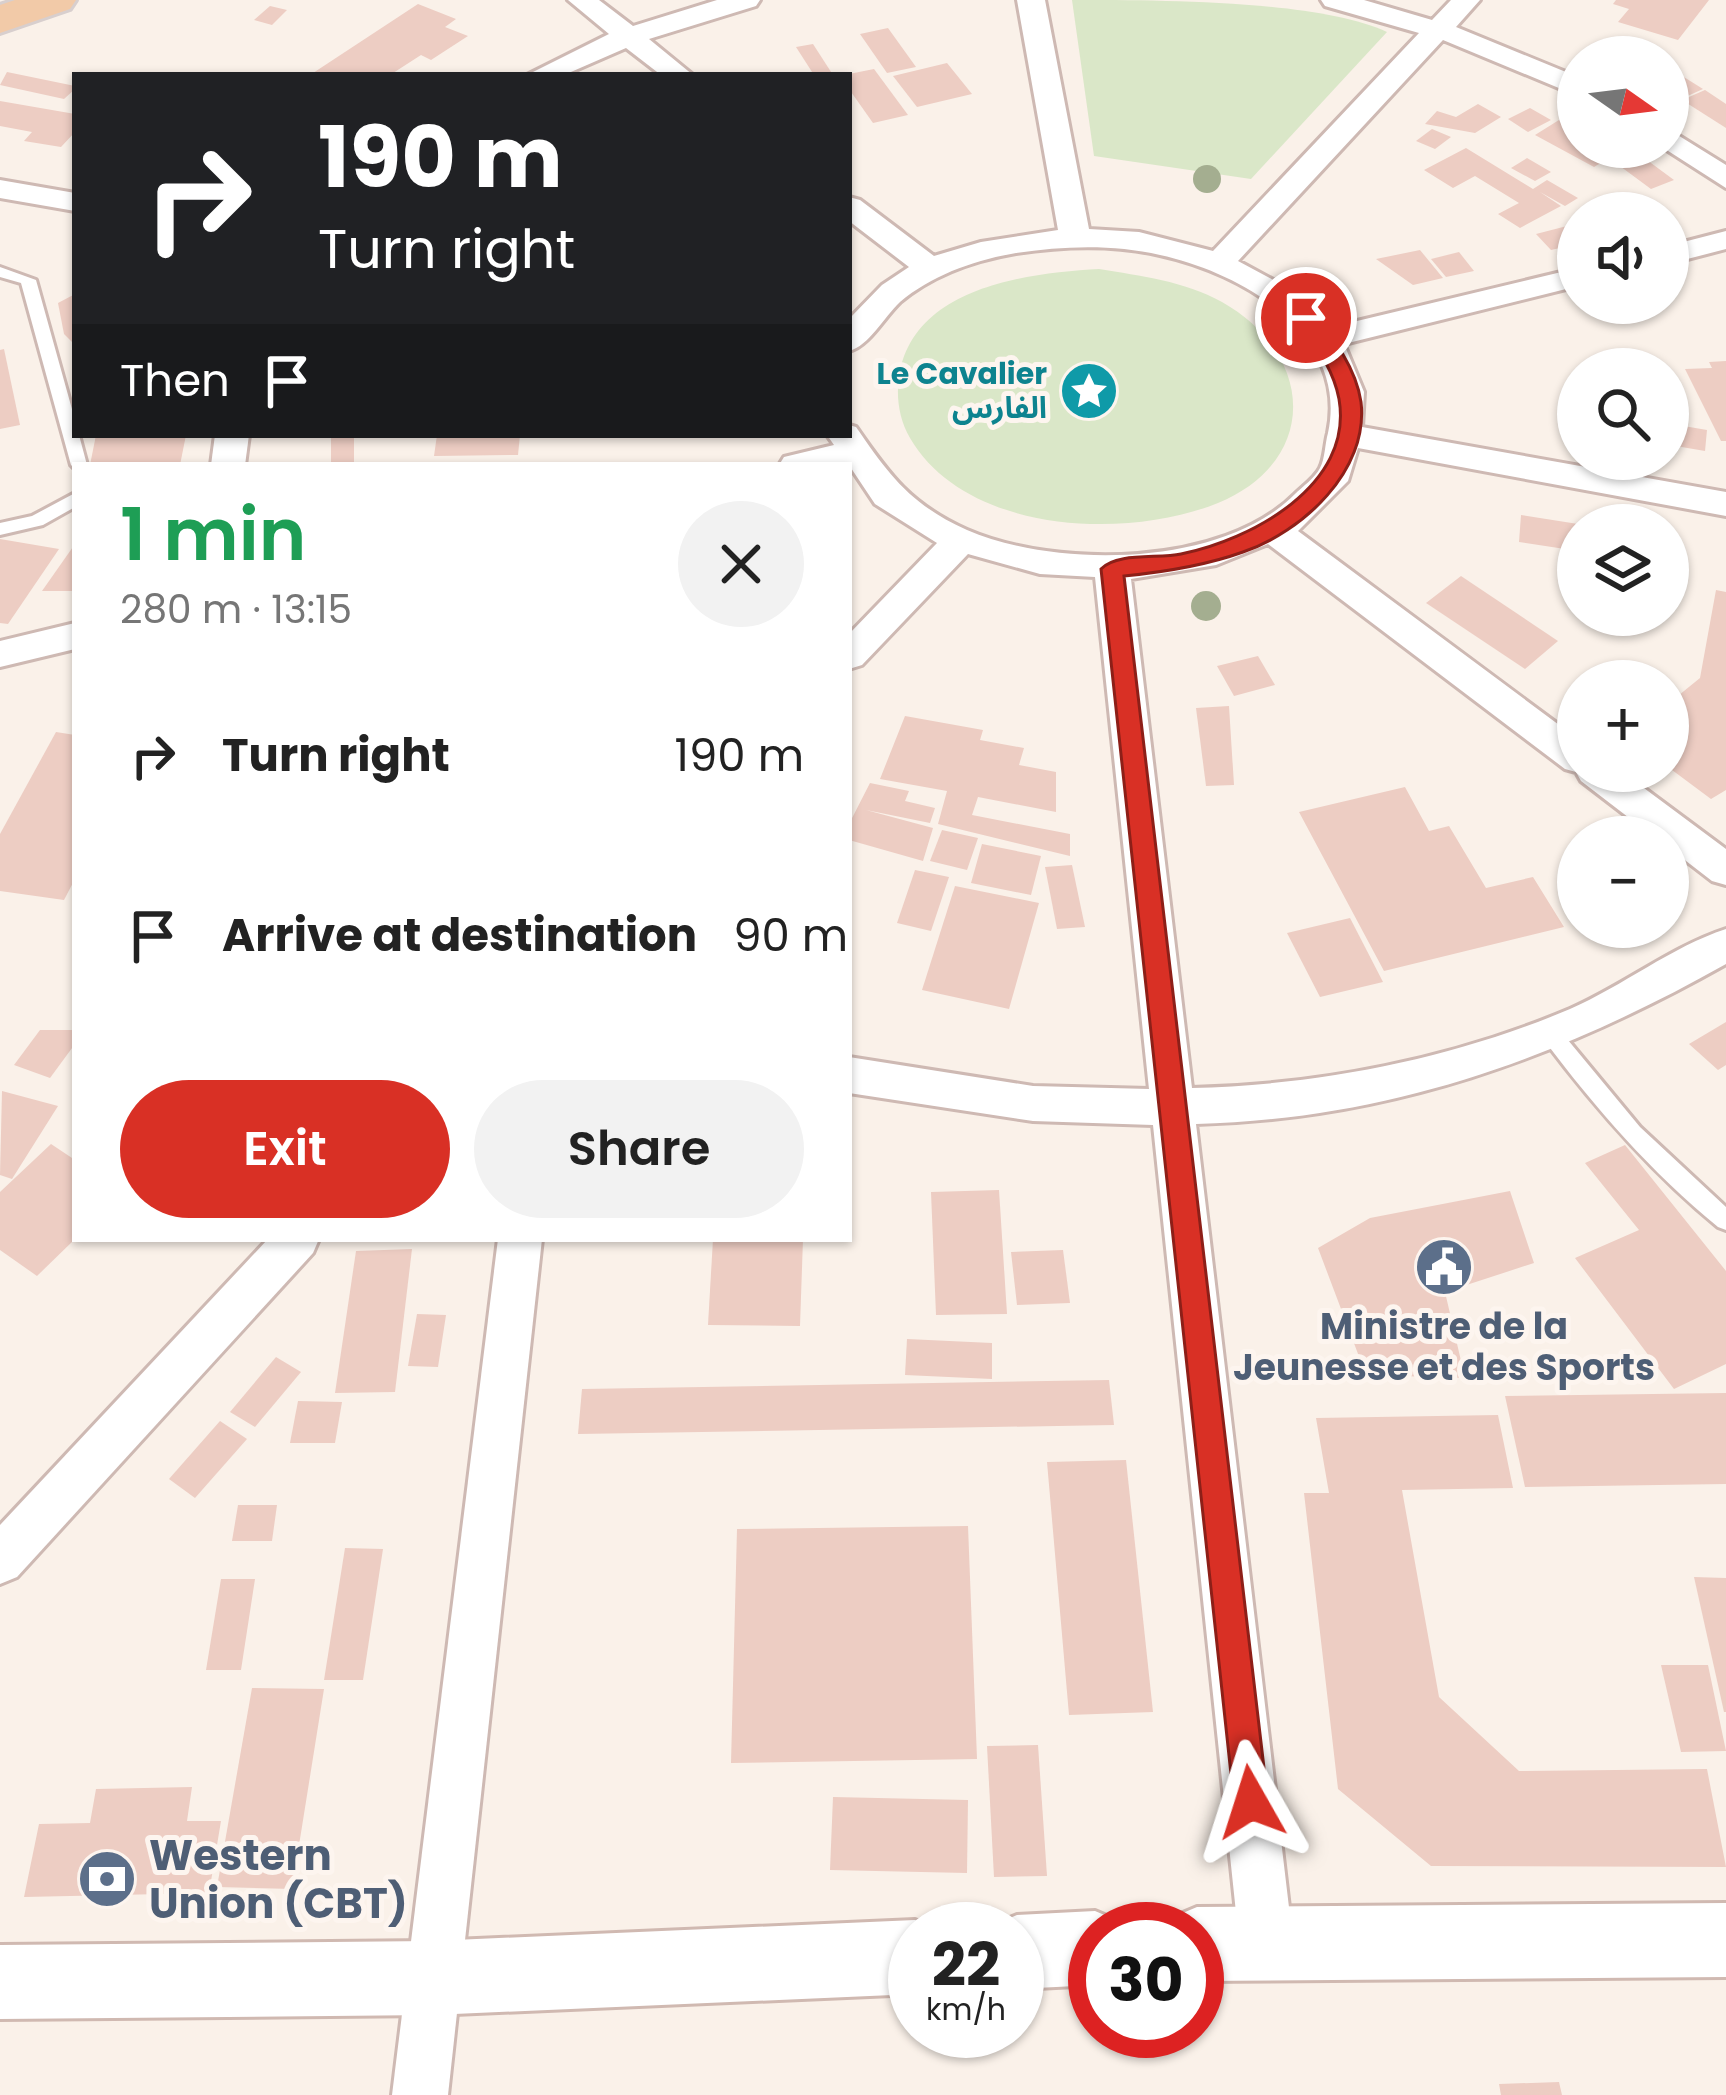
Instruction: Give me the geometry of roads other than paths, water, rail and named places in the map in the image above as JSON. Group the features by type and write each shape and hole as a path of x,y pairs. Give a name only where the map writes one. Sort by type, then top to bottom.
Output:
{"main road":[{"path":"0,20 55,0"}],"street":[{"path":"581,0 675,72"},
{"path":"548,72 628,36 746,0"},
{"path":"1031,0 1075,238"},
{"path":"1335,0 1438,29 1557,78"},
{"path":"1219,263 1466,0"},
{"path":"1689,153 1726,179"},
{"path":"0,189 72,201"},
{"path":"852,208 930,268"},
{"path":"803,462 847,444 897,503 960,541 1031,562 1112,569 1211,555 1272,530 1326,483 1348,436 1347,384 1325,339 1270,290 1219,263 1148,244 1075,238 1012,243 930,268 883,299 852,336"},
{"path":"1689,250 1726,240"},
{"path":"1325,339 1557,282"},
{"path":"1348,436 1726,504"},
{"path":"1272,530 1557,743"},
{"path":"852,653 960,541"},
{"path":"1112,569 1176,1108 1232,1942 1726,1940"},
{"path":"0,654 72,637"},
{"path":"1622,792 1726,870"},
{"path":"852,1076 1006,1101 1176,1108 1361,1088 1459,1064 1551,1034 1636,996 1726,945"},
{"path":"0,1560 294,1242"},
{"path":"420,2095 520,1242"},
{"path":"0,1982 432,1978 888,1958"}],"lane":[{"path":"0,272 28,280 78,462"},
{"path":"0,529 37,521 72,501"},
{"path":"1551,1034 1606,1107 1682,1186 1726,1220"}],"place":[{"name":"Le Cavalier الفارس","path":"1089,391"},
{"name":"Ministre de la Jeunesse et des Sports","path":"1444,1267"},
{"name":"Western Union (CBT)","path":"107,1879"}]}
